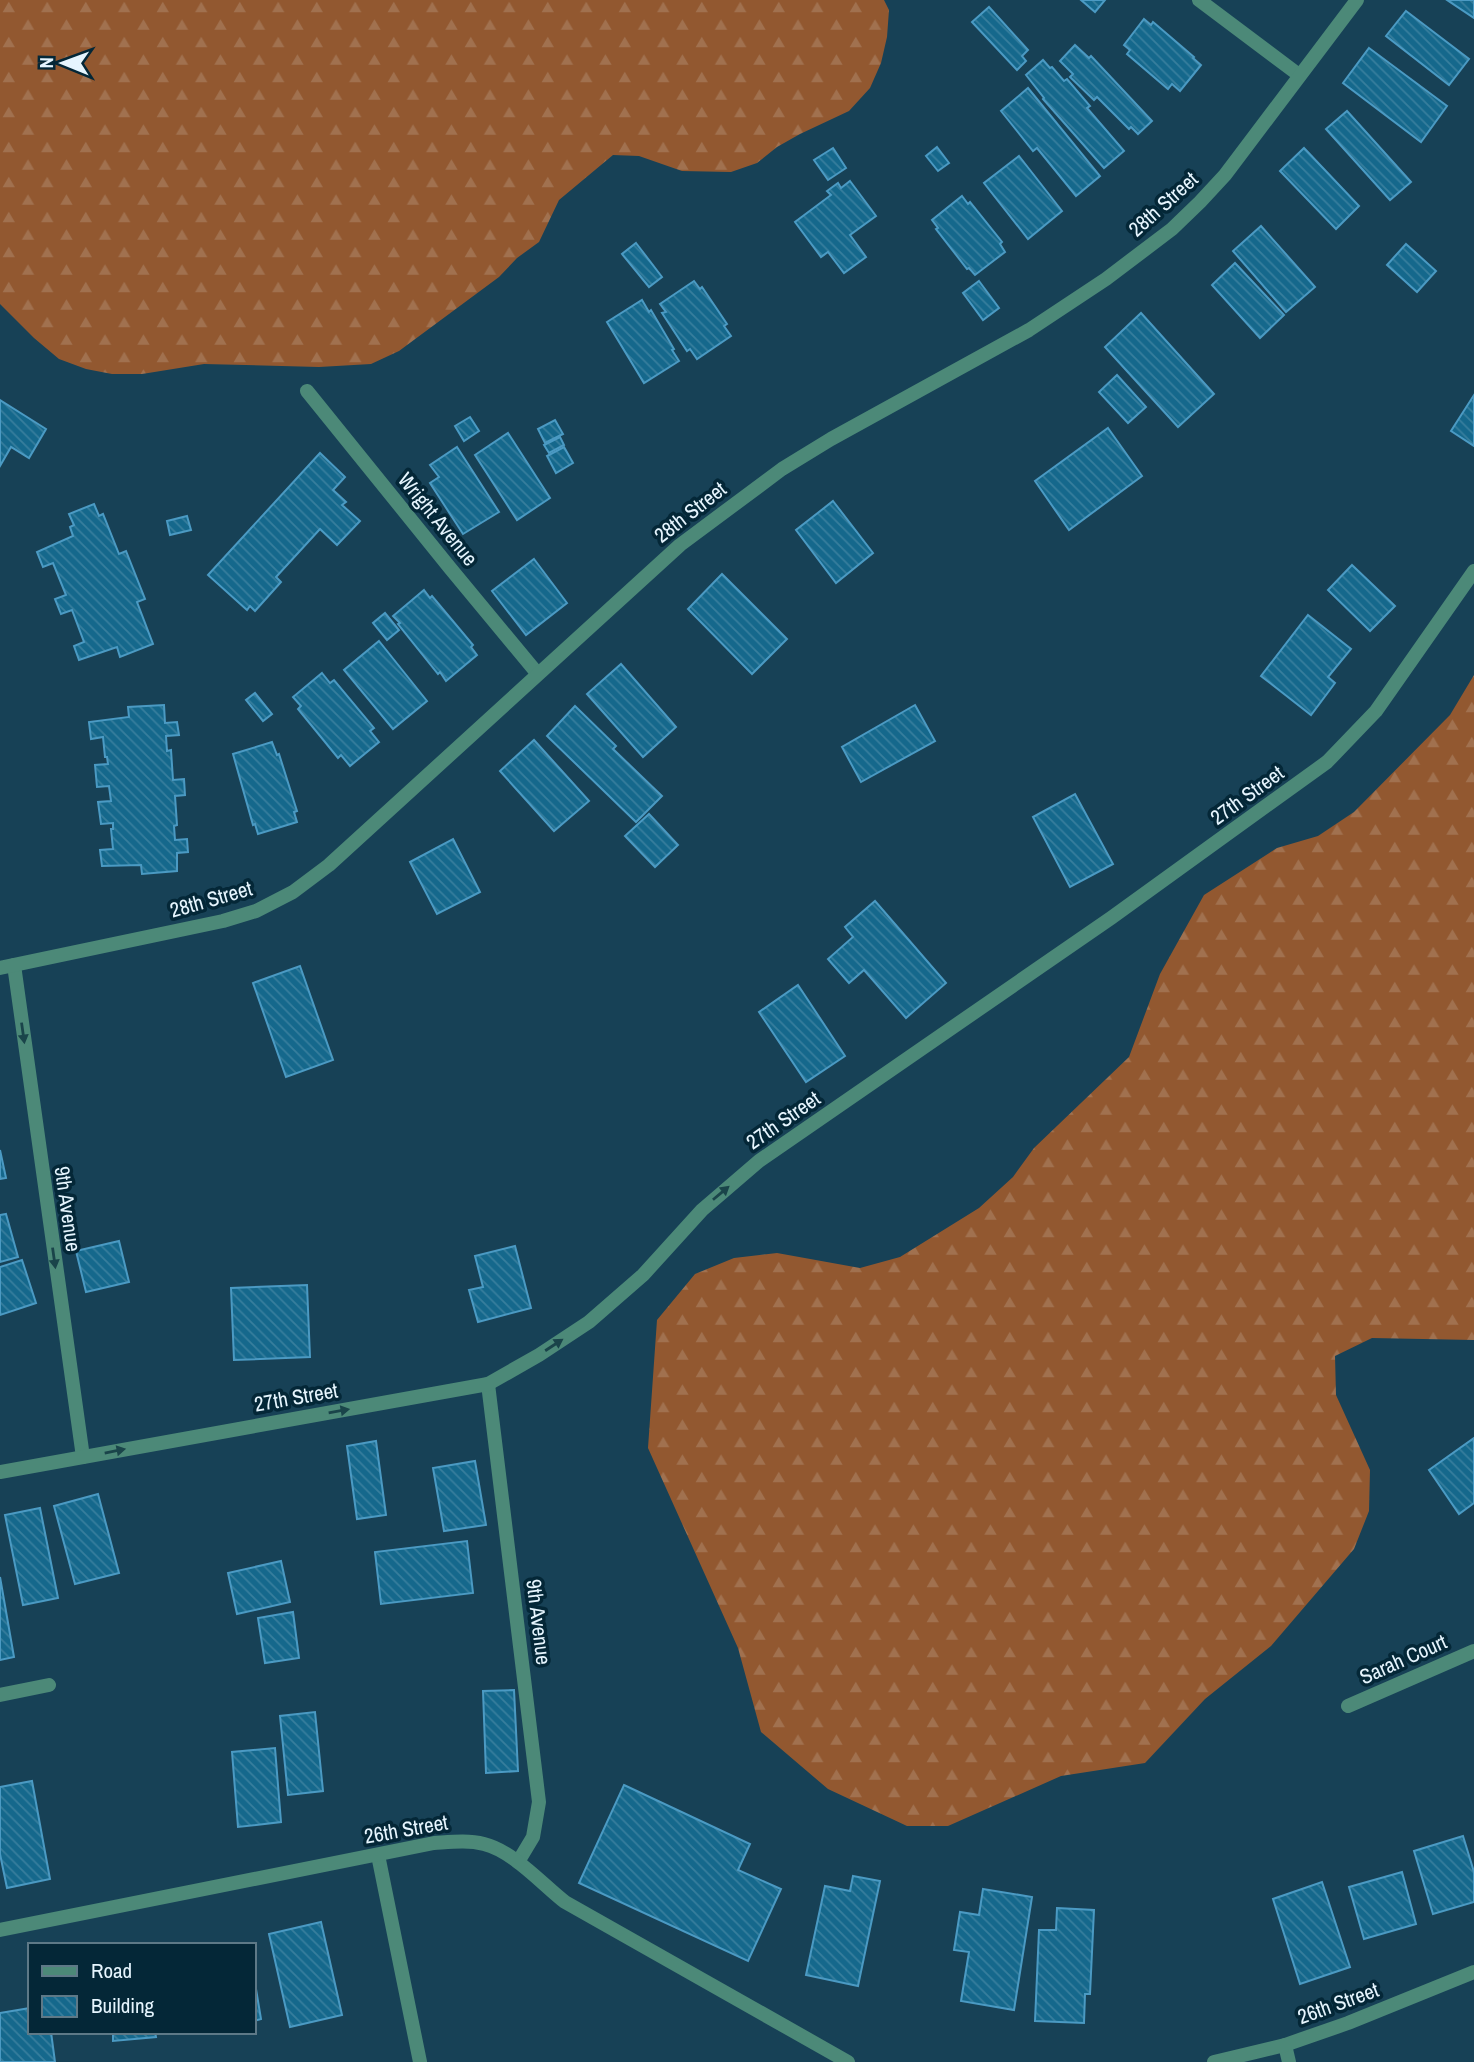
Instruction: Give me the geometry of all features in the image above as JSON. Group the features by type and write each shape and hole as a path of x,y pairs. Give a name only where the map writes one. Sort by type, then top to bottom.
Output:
{"street":[{"path":"1199,0 1299,75"},
{"name":"28th Street","path":"7,967 223,921 256,911 293,892 329,864 680,545 782,469 831,439 1029,330 1106,279 1172,229 1225,175 1357,0"},
{"name":"Wright Avenue","path":"307,391 537,673"},
{"name":"27th Street","path":"0,1472 488,1384 539,1355 589,1322 643,1275 702,1210 759,1161 1111,918 1327,762 1376,710 1474,571"},
{"name":"9th Avenue","path":"7,967 83,1457"},
{"name":"9th Avenue","path":"488,1384 540,1802 533,1837 519,1862"},
{"name":"Sarah Court","path":"1348,1706 1474,1651"},
{"path":"0,1695 49,1685"},
{"name":"26th Street","path":"0,1930 434,1843 462,1841 484,1844 519,1862 565,1902 848,2062"},
{"path":"378,1854 420,2062"},
{"name":"26th Street","path":"1214,2062 1285,2045 1474,1972"},
{"path":"1285,2045 1289,2062"}],"green space":[{"path":"0,0 884,0 889,10 881,63 870,88 849,111 777,147 757,163 731,172 682,171 639,156 613,155 559,200 539,242 517,258 499,277 399,351 371,364 319,367 204,364 142,374 112,374 86,369 59,359 0,304"},
{"path":"1474,675 1474,1340 1372,1338 1335,1356 1336,1395 1370,1470 1369,1511 1354,1549 1271,1646 1205,1699 1145,1763 1061,1776 948,1826 907,1826 828,1789 761,1732 738,1648 648,1448 657,1320 695,1274 734,1258 777,1253 860,1268 900,1257 979,1208 1013,1177 1034,1148 1129,1057 1160,974 1204,895 1277,848 1318,836 1354,812 1450,715"}],"building":[{"path":"1081,0 1105,0 1095,12"},
{"path":"1447,0 1474,0 1474,18"},
{"path":"989,7 1028,50 1022,56 1026,61 1017,70 972,22"},
{"path":"1406,11 1469,59 1449,85 1386,36"},
{"path":"1144,19 1151,25 1153,22 1201,65 1180,91 1172,84 1168,89 1127,54 1130,50 1124,45"},
{"path":"1075,45 1089,58 1091,56 1152,121 1138,134 1131,127 1129,129 1097,97 1094,100 1070,77 1073,74 1060,61"},
{"path":"1369,48 1447,106 1421,142 1343,83"},
{"path":"1043,60 1064,81 1067,79 1090,106 1087,108 1124,151 1104,168 1043,99 1026,75"},
{"path":"1028,88 1100,176 1076,196 1037,148 1033,151 1001,111"},
{"path":"1347,111 1411,182 1390,200 1326,129"},
{"path":"937,147 949,163 938,171 926,156"},
{"path":"833,148 846,168 828,180 814,160"},
{"path":"1304,148 1359,206 1336,229 1280,171"},
{"path":"1019,156 1062,211 1028,239 984,183"},
{"path":"850,181 876,216 850,235 866,257 844,273 828,252 821,257 795,222 831,195 827,191 838,183 841,188"},
{"path":"962,196 1002,242 1000,244 1005,252 975,275 967,269 932,220"},
{"path":"1261,226 1315,287 1286,312 1233,251"},
{"path":"636,243 662,277 649,287 622,254"},
{"path":"1406,244 1436,271 1417,292 1387,265"},
{"path":"1235,263 1284,315 1260,338 1212,285"},
{"path":"694,281 700,289 702,287 727,324 724,326 731,336 697,359 690,349 687,351 662,313 666,312 660,304"},
{"path":"979,281 999,308 983,320 963,293"},
{"path":"642,300 649,312 651,310 679,361 644,383 607,322"},
{"path":"1141,313 1214,394 1178,427 1105,347"},
{"path":"1117,375 1146,407 1128,423 1099,392"},
{"path":"1474,395 1474,446 1451,431"},
{"path":"0,400 46,429 29,458 11,447 0,466"},
{"path":"470,417 479,431 464,441 455,426"},
{"path":"555,420 563,434 545,443 538,429"},
{"path":"1108,428 1142,476 1069,530 1035,481"},
{"path":"508,433 550,498 517,520 475,455"},
{"path":"560,437 564,445 549,453 544,445"},
{"path":"457,447 499,512 463,534 430,483 439,477 430,465"},
{"path":"564,447 573,463 556,473 547,456"},
{"path":"320,453 345,477 333,490 346,502 342,505 360,521 337,545 320,529 276,577 281,582 255,611 250,606 247,610 208,575"},
{"path":"833,501 873,553 836,583 796,530"},
{"path":"94,504 99,516 103,514 119,554 126,551 145,599 137,602 153,644 120,657 117,647 79,660 74,646 84,642 72,610 61,614 55,599 66,595 53,563 43,567 37,552 73,536 70,527 74,525 69,514"},
{"path":"187,516 191,530 170,535 167,521"},
{"path":"534,559 567,603 526,635 492,591"},
{"path":"1352,565 1395,606 1370,631 1328,590"},
{"path":"722,574 787,639 752,674 688,609"},
{"path":"424,590 473,645 471,647 477,655 446,681 393,616"},
{"path":"385,613 399,630 387,640 373,623"},
{"path":"1308,615 1351,649 1328,677 1335,683 1311,715 1261,676"},
{"path":"379,641 427,701 393,729 344,670"},
{"path":"621,664 676,727 643,757 587,694"},
{"path":"322,673 330,683 334,680 374,728 370,731 379,742 350,766 341,755 338,758 298,709 301,706 293,697"},
{"path":"255,693 272,714 263,721 246,700"},
{"path":"164,705 165,723 177,722 179,735 166,736 167,751 171,750 173,780 184,779 185,795 175,796 175,840 187,839 188,852 177,853 177,871 142,874 141,865 102,866 100,850 113,849 113,823 101,824 98,802 111,801 109,786 97,787 95,765 108,764 103,737 91,739 89,722 129,717 128,707"},
{"path":"915,705 935,741 861,782 842,747"},
{"path":"575,706 616,746 613,749 662,796 636,822 547,736"},
{"path":"534,740 589,801 554,831 500,771"},
{"path":"272,742 277,755 279,754 297,811 294,812 297,822 258,834 233,754"},
{"path":"1075,794 1113,864 1070,887 1033,817"},
{"path":"649,814 678,845 655,867 625,836"},
{"path":"453,839 480,892 437,914 410,862"},
{"path":"875,901 946,983 906,1018 864,970 849,983 828,959 853,937 845,927"},
{"path":"300,966 333,1060 286,1077 253,983"},
{"path":"798,985 845,1056 806,1082 759,1012"},
{"path":"0,1150 6,1178 0,1179"},
{"path":"6,1214 18,1257 0,1262 0,1215"},
{"path":"119,1241 129,1282 86,1292 76,1251"},
{"path":"515,1246 531,1308 478,1322 469,1290 483,1287 475,1256"},
{"path":"22,1260 36,1303 0,1315 0,1267"},
{"path":"307,1285 310,1357 234,1360 231,1288"},
{"path":"1474,1438 1474,1503 1459,1514 1429,1470"},
{"path":"376,1441 386,1515 357,1519 347,1446"},
{"path":"475,1461 486,1525 444,1531 433,1468"},
{"path":"98,1494 119,1573 75,1584 54,1506"},
{"path":"40,1508 58,1598 23,1605 5,1515"},
{"path":"467,1541 473,1593 381,1604 375,1552"},
{"path":"281,1561 290,1602 237,1614 228,1573"},
{"path":"0,1577 14,1657 0,1660"},
{"path":"293,1612 299,1658 265,1663 258,1618"},
{"path":"514,1690 518,1771 486,1773 483,1691"},
{"path":"315,1712 323,1791 288,1795 280,1716"},
{"path":"275,1748 281,1822 238,1827 232,1752"},
{"path":"32,1781 50,1879 7,1888 0,1854 0,1787"},
{"path":"624,1785 750,1844 738,1870 781,1889 748,1961 579,1883"},
{"path":"1463,1836 1474,1872 1474,1902 1433,1914 1414,1851"},
{"path":"1402,1872 1416,1924 1364,1939 1349,1887"},
{"path":"853,1876 880,1881 858,1986 806,1975 825,1886 850,1891"},
{"path":"1322,1882 1350,1967 1300,1984 1273,1899"},
{"path":"983,1889 1032,1897 1014,2010 961,2001 969,1952 954,1950 960,1912 979,1915"},
{"path":"1057,1908 1094,1910 1090,1994 1085,1994 1084,2023 1035,2021 1039,1930 1056,1930"},
{"path":"321,1922 342,2015 290,2027 269,1934"},
{"path":"256,1989 261,2019 256,2020"},
{"path":"28,2008 28,2034 51,2034 55,2062 0,2062 0,2013"},
{"path":"113,2034 155,2034 156,2037 113,2041"}]}
